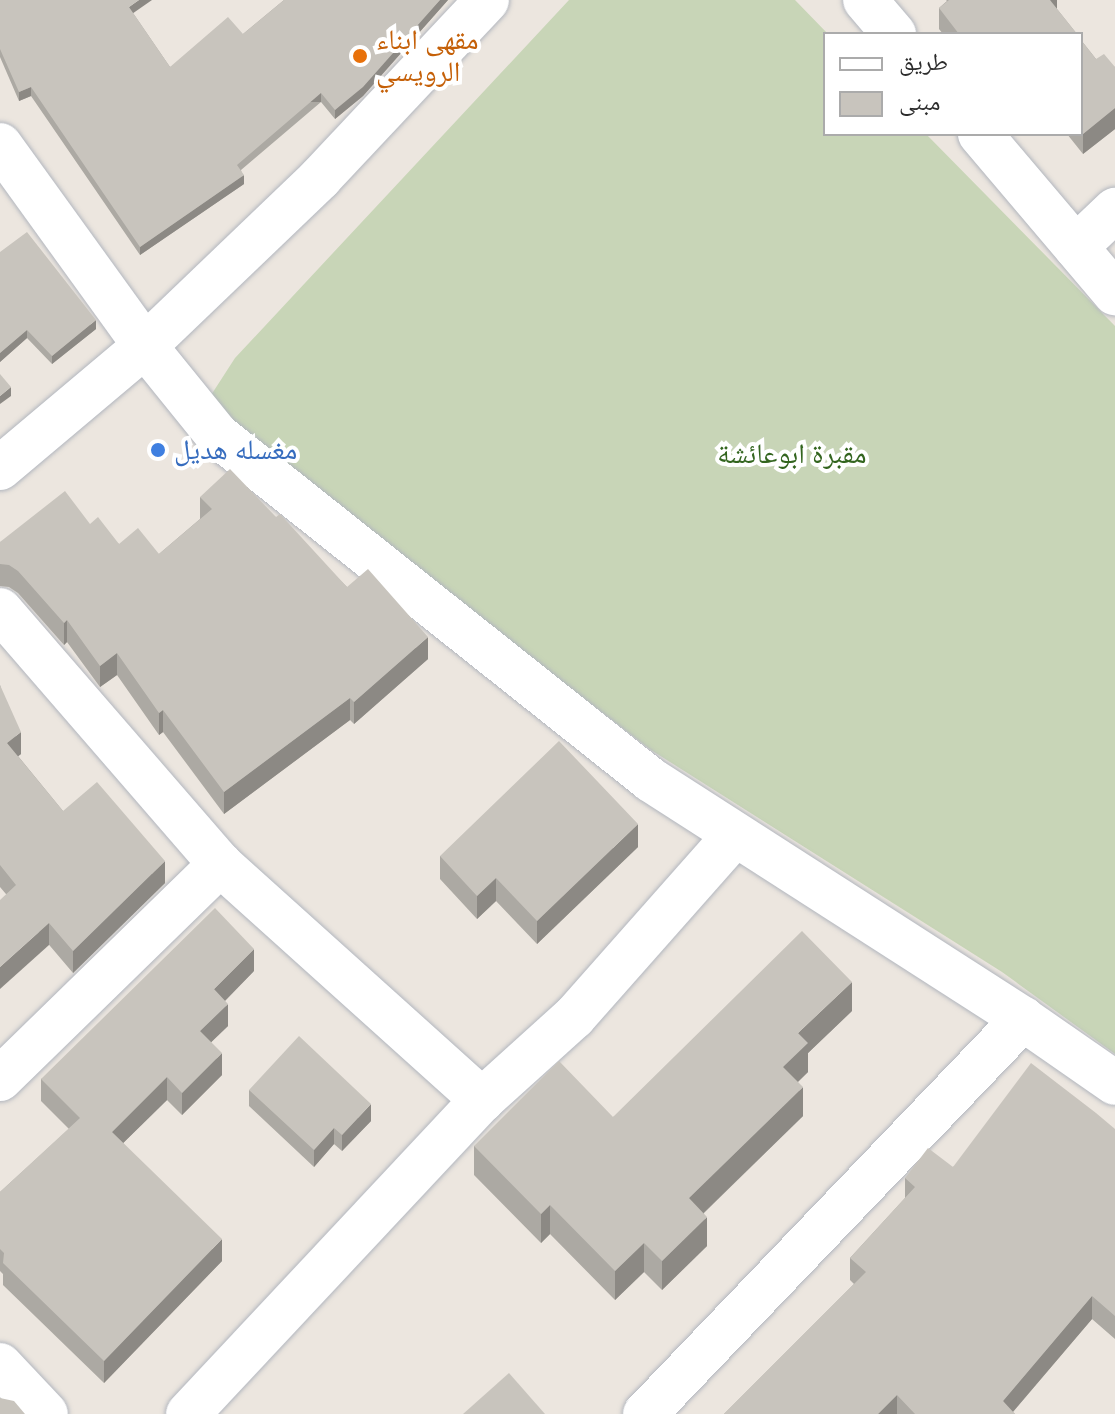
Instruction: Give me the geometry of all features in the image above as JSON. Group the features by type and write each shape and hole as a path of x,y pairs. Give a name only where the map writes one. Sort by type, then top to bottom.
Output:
{"street":[{"path":"0,468 145,346 320,178 487,0"},
{"path":"865,0 892,32"},
{"path":"982,136 1115,293"},
{"path":"0,145 145,346 217,435 651,780 1023,1019 1115,1083"},
{"path":"1076,247 1115,210"},
{"path":"0,610 220,864 482,1100"},
{"path":"188,1414 482,1100 574,1017 735,835"},
{"path":"0,1079 220,864"},
{"path":"645,1414 1023,1019"},
{"path":"0,1365 46,1414"}],"green space":[{"name":"مقبرة ابوعائشة","path":"569,0 795,0 826,32 823,32 823,136 928,136 1115,326 1115,1054 1002,972 651,750 204,406 235,358"}],"building":[{"path":"0,0 139,0 129,7 170,67 228,17 243,34 284,0 440,0 363,87 335,110 321,93 237,165 244,175 140,247 31,87 19,92 0,49"},
{"path":"949,0 1050,0 1075,32 957,32 939,8"},
{"path":"1083,43 1096,59 1104,54 1115,67 1115,108 1083,134"},
{"path":"27,232 96,320 52,356 27,330 0,353 0,252"},
{"path":"0,374 11,387 0,396"},
{"path":"230,469 276,517 280,514 347,587 368,569 428,637 354,702 350,698 224,792 163,710 159,713 117,653 100,666 67,620 64,623 18,571 0,564 0,542 65,491 90,524 98,517 119,544 138,528 159,554 212,509 200,497"},
{"path":"0,685 21,732 7,743 63,811 97,782 165,861 73,951 49,923 0,967 0,900 16,885 0,865"},
{"path":"559,741 638,824 537,921 496,878 477,896 440,856"},
{"path":"215,908 254,949 214,989 228,1004 200,1031 222,1053 182,1093 167,1077 112,1132 222,1239 104,1361 3,1263 4,1253 0,1249 0,1192 80,1118 41,1079"},
{"path":"802,931 852,982 798,1033 808,1043 783,1067 803,1087 689,1198 707,1217 662,1261 644,1243 615,1271 550,1205 541,1214 474,1146 559,1061 613,1117"},
{"path":"299,1036 371,1104 342,1135 334,1128 314,1150 249,1090"},
{"path":"1031,1063 1115,1129 1115,1316 1092,1296 1003,1401 1015,1414 915,1414 897,1395 878,1414 724,1414 866,1272 850,1258 915,1187 905,1178 928,1148 953,1167"},
{"path":"509,1373 545,1414 463,1414"},
{"path":"0,1398 14,1401 25,1414 0,1414"}],"place":[{"name":"مقهى ابناء الرويسي","path":"360,56"},
{"name":"مغسله هديل","path":"158,450"}]}
